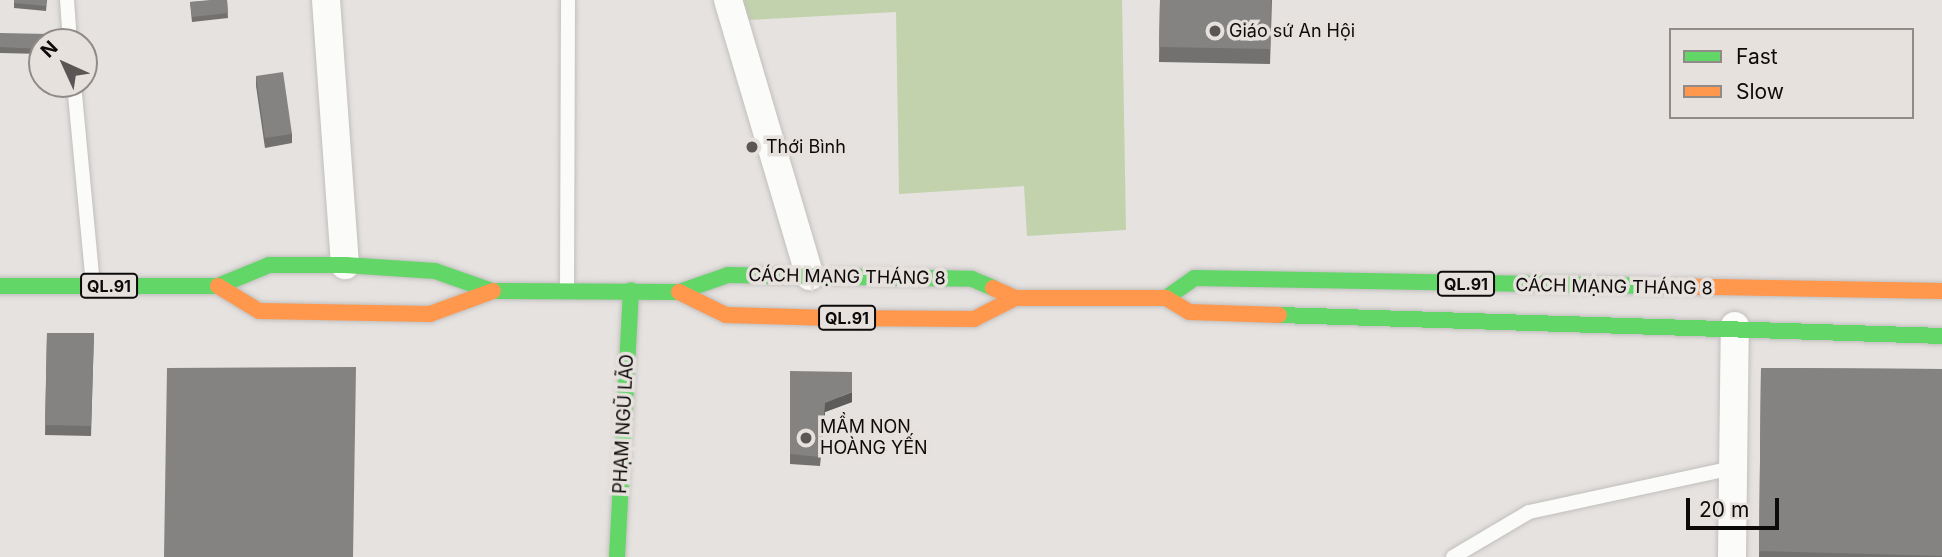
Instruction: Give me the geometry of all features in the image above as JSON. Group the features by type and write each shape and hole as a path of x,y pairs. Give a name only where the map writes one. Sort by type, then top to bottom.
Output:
{"main road":[{"name":"CÁCH MẠNG THÁNG 8","path":"0,286 218,286 270,265 345,265 435,271 492,291"},
{"name":"CÁCH MẠNG THÁNG 8","path":"218,286 258,311 430,314 492,291 567,289 679,292 728,275 972,279 1015,298 1166,298 1189,312 1735,326 1942,335"},
{"name":"CÁCH MẠNG THÁNG 8","path":"1166,298 1195,278 1942,291"},
{"name":"PHẠM NGŨ LÃO","path":"617,557 631,290"},
{"name":"CÁCH MẠNG THÁNG 8","path":"679,292 726,315 832,318 974,319 1015,298"}],"street":[{"path":"326,0 345,265"},
{"path":"727,0 810,276"},
{"path":"1732,557 1735,326"}],"lane":[{"path":"67,0 70,28"},
{"path":"567,289 568,0"},
{"path":"75,98 93,286"},
{"path":"1454,557 1529,512 1733,468"}],"green space":[{"path":"743,0 1122,0 1126,230 1027,236 1024,186 899,194 896,12 748,20"}],"building":[{"path":"14,0 46,0 46,6 14,3"},
{"path":"227,0 228,13 192,17 190,2"},
{"name":"Giáo sứ An Hội","path":"1160,0 1271,0 1270,49 1159,47"},
{"path":"0,33 28,34 28,48 0,47"},
{"path":"283,72 292,134 265,138 256,76"},
{"path":"47,333 94,333 91,426 45,425"},
{"path":"356,367 353,557 164,557 167,368"},
{"path":"1761,368 1942,369 1942,556 1759,551"},
{"name":"MẦM NON HOÀNG YẾN","path":"790,371 852,372 852,392 825,403 820,457 790,454"}],"traffic: fast":[{"path":"0,286 218,286 269,265 345,265 435,271 492,291"},
{"path":"493,291 679,292 728,275 972,279 993,288"},
{"path":"1166,298 1195,278 1657,286"},
{"path":"617,557 631,290"},
{"path":"1279,315 1942,336"}],"traffic: slow":[{"path":"218,286 259,311 430,314 493,291"},
{"path":"1657,286 1942,291"},
{"path":"993,288 1015,298 1166,298 1189,312 1279,315"},
{"path":"679,292 726,315 832,318 974,319 1015,298"}],"place":[{"name":"Giáo sứ An Hội","path":"1215,31"},
{"name":"Thới Bình","path":"752,147"},
{"name":"MẦM NON HOÀNG YẾN","path":"806,438"}]}
